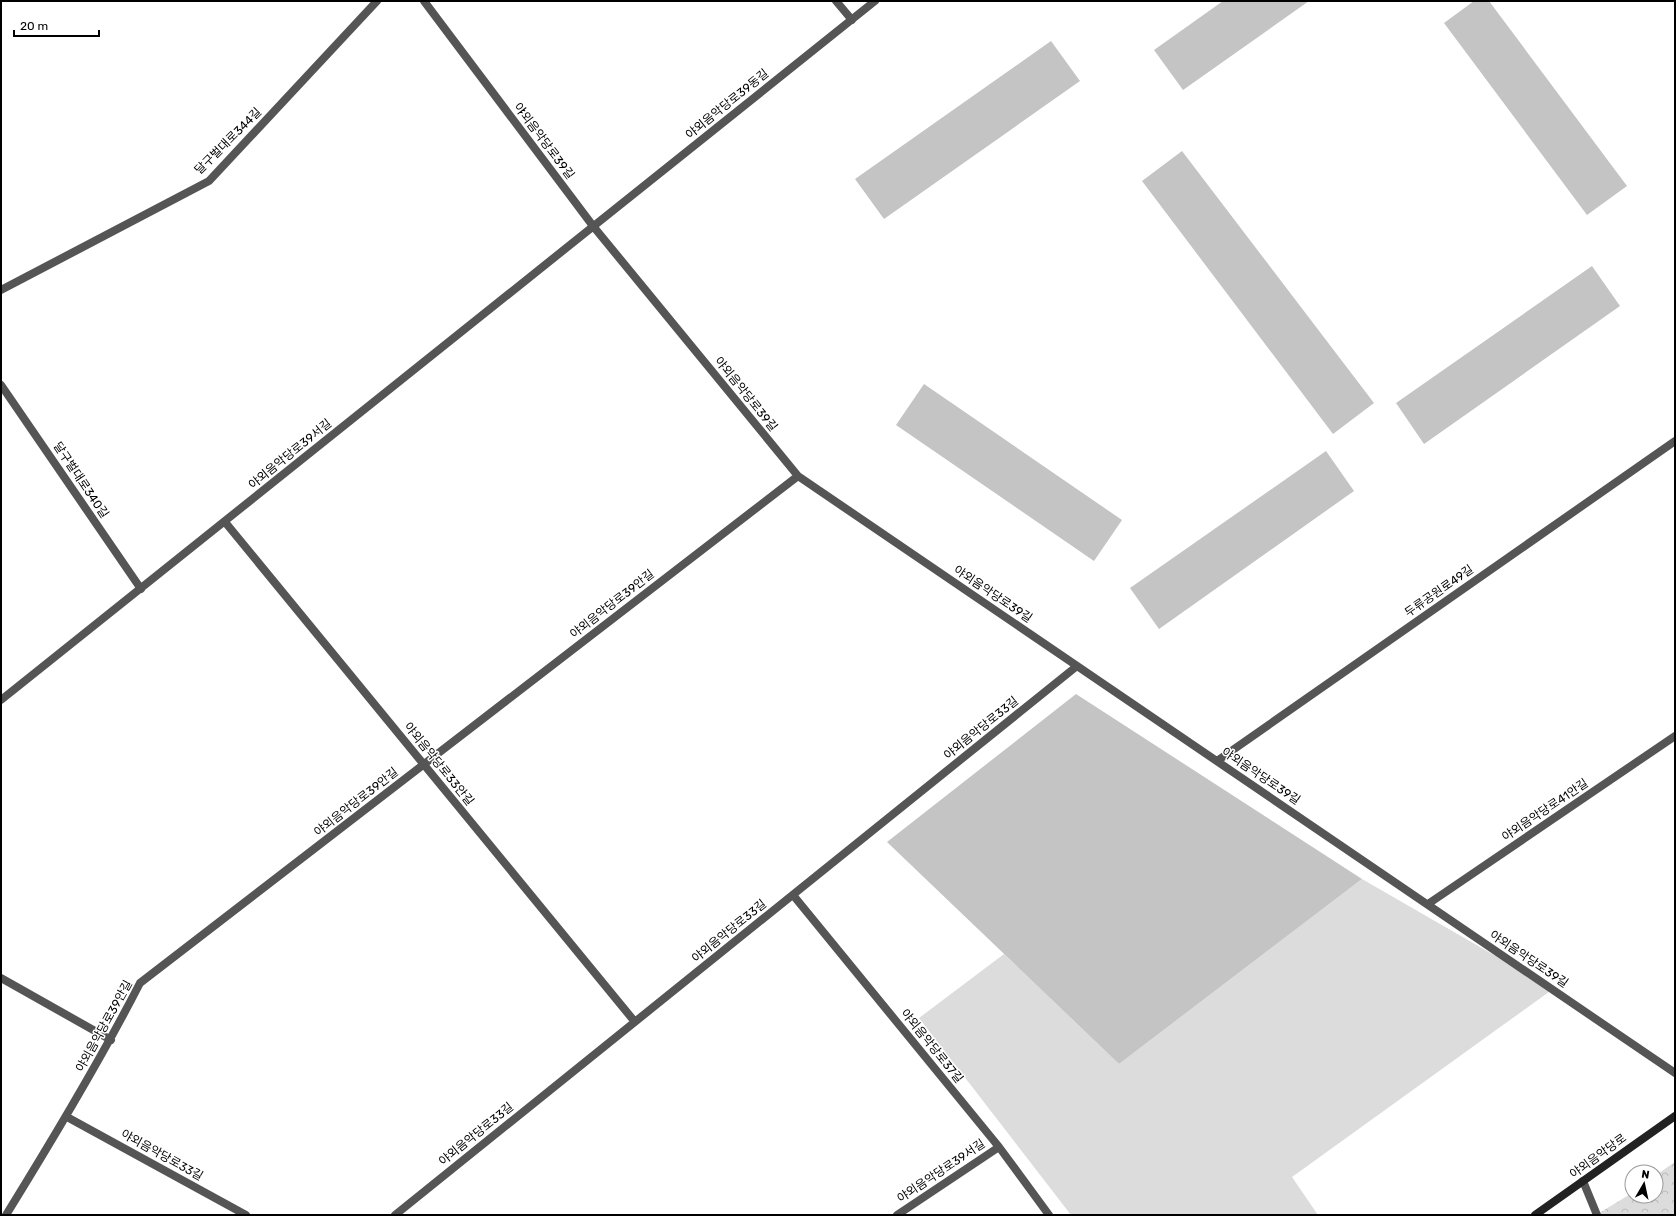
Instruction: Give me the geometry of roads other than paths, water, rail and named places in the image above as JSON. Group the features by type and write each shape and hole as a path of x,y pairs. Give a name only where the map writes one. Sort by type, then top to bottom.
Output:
{"main road":[{"name":"야외음악당로","path":"1535,1215 1675,1116"}],"street":[{"name":"달구벌대로344길","path":"1,290 208,181 377,1"},
{"name":"야외음악당로39길","path":"424,1 593,226 798,476 1675,1073"},
{"path":"836,1 852,20"},
{"name":"야외음악당로39동길","path":"593,226 875,1"},
{"name":"야외음악당로39서길","path":"1,700 593,226"},
{"name":"달구벌대로340길","path":"1,385 141,589"},
{"name":"두류공원로49길","path":"1217,761 1675,441"},
{"name":"야외음악당로39안길","path":"6,1215 67,1117 111,1040 140,983 798,476"},
{"name":"야외음악당로33안길","path":"224,522 635,1022"},
{"name":"야외음악당로33길","path":"395,1215 1078,666"},
{"name":"야외음악당로41안길","path":"1428,904 1675,736"},
{"name":"야외음악당로37길","path":"793,895 999,1147 1049,1215"},
{"path":"1,978 111,1040"},
{"name":"야외음악당로33길","path":"67,1117 246,1215"},
{"name":"야외음악당로39서길","path":"897,1215 999,1147"},
{"path":"1583,1181 1597,1215"}]}
